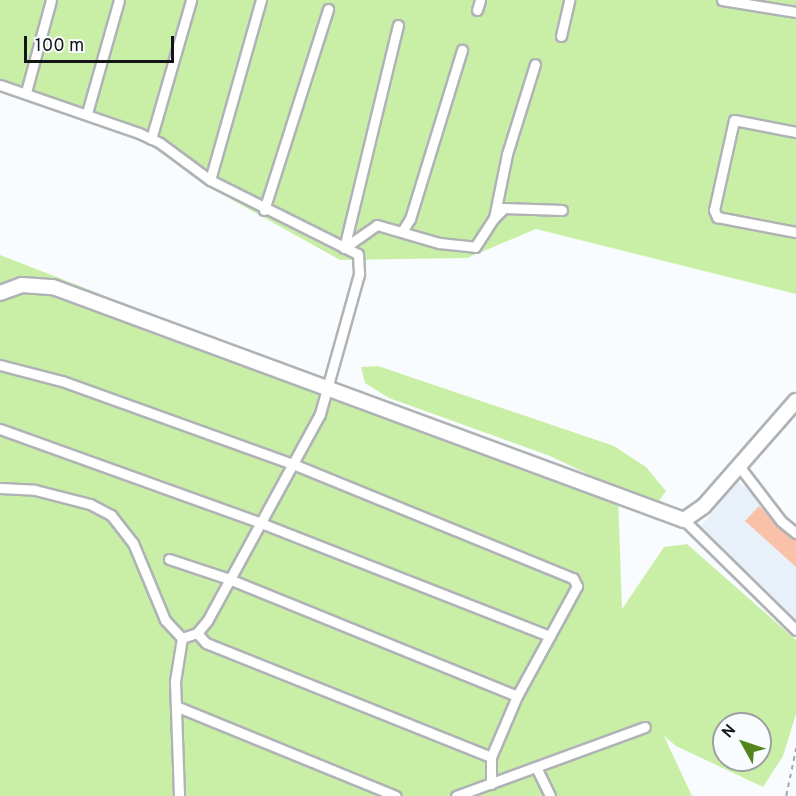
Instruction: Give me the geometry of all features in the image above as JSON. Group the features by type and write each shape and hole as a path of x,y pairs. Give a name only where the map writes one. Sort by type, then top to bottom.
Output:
{"street":[{"path":"26,92 51,0"},
{"path":"87,113 119,0"},
{"path":"151,139 190,0"},
{"path":"210,180 261,0"},
{"path":"477,10 480,0"},
{"path":"561,36 569,0"},
{"path":"722,0 796,12"},
{"path":"264,210 328,9"},
{"path":"344,248 398,25"},
{"path":"403,230 410,219 462,50"},
{"path":"494,218 507,154 535,64"},
{"path":"0,84 87,113 151,139 210,180 264,210 358,254 359,274 320,414 261,523 197,633 182,638"},
{"path":"796,132 734,120 714,210 717,217 796,232"},
{"path":"344,248 377,225 403,230 439,243 475,247 494,218 504,208 561,210"},
{"path":"0,293 22,285 53,287 327,386 684,520 796,630"},
{"path":"0,365 62,381 293,464 573,578 577,586 517,696 491,757 491,784"},
{"path":"684,520 704,506 796,401"},
{"path":"0,429 261,523 550,636"},
{"path":"739,466 781,521 796,533"},
{"path":"0,488 70,496 111,515 133,543 165,620 182,638"},
{"path":"169,559 229,579 517,696"},
{"path":"197,633 206,643 491,757"},
{"path":"179,796 178,707 175,681 182,638"},
{"path":"178,707 396,796"},
{"path":"456,796 645,727"},
{"path":"536,767 550,796"}],"path":[{"path":"786,796 796,748"}],"shaded area":[{"path":"738,481 796,536 796,619 701,526"}],"green space":[{"path":"0,0 796,0 796,294 536,229 467,258 340,260 202,183 148,143 27,97 0,92"},
{"path":"0,255 618,495 622,609 664,547 687,544 796,640 796,714 783,756 763,787 731,772 772,772 772,712 712,712 712,763 676,746 664,736 692,796 0,796"},
{"path":"378,366 614,446 646,467 666,491 659,501 619,489 550,456 389,398 365,383 361,367"}],"building":[{"path":"759,506 796,540 796,567 745,521"}]}
